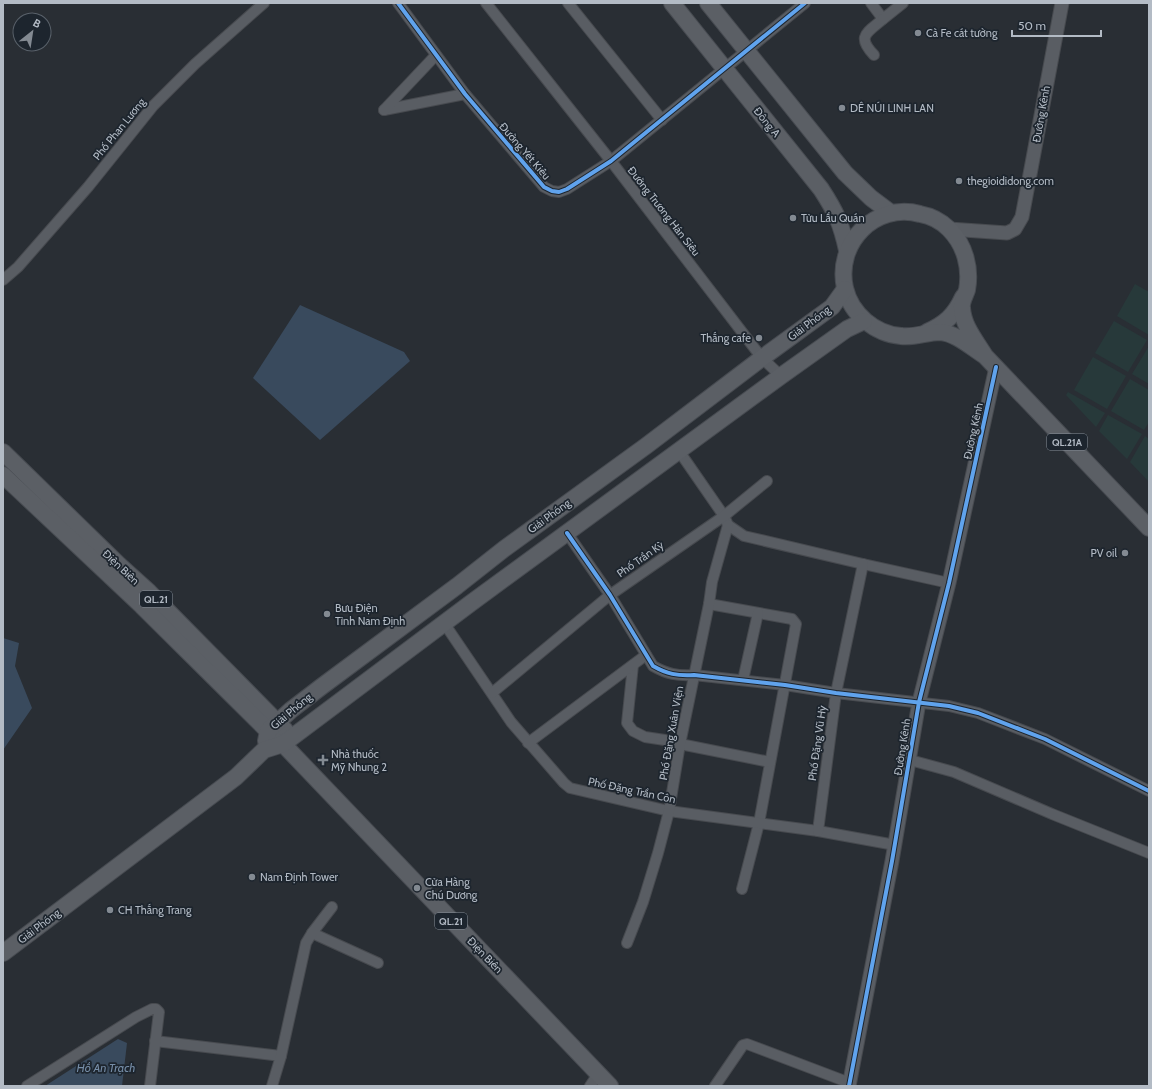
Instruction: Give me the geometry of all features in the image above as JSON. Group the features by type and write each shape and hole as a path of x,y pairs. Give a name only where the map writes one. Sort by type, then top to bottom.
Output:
{"main road":[{"name":"Đông A","path":"672,3 821,189 834,208 842,226 848,250"},
{"path":"708,3 845,173 871,198 891,213"},
{"path":"911,211 931,217 949,229 962,246 968,268 967,290 961,306 965,324 990,362 955,336 941,332 901,336 882,332 864,321 854,309 845,289 843,269 848,250 862,229 872,221 891,213 911,211"},
{"name":"Giải Phóng","path":"3,953 236,778 264,750 272,727 291,710 504,549 646,446 832,307 845,289"},
{"path":"922,335 940,326 957,311 967,290"},
{"name":"Giải Phóng","path":"264,750 290,746 444,623 781,376 847,329 864,321"},
{"name":"QL.21A","path":"990,362 1149,528"},
{"name":"Điện Biên","path":"3,452 119,565 149,592 594,1080 610,1086"},
{"name":"Điện Biên","path":"3,475 272,727"}],"street":[{"name":"Phố Phan Lương","path":"3,280 18,267 88,188 153,106 195,64 264,3"},
{"name":"Đường Yết Kiêu","path":"398,3 465,94 544,187 552,192 559,192 567,189 610,161 805,3"},
{"name":"Đường Trương Hán Siêu","path":"486,3 762,358 781,376"},
{"path":"568,3 662,120"},
{"path":"871,3 883,19"},
{"path":"874,55 866,46 864,40 866,34 903,3"},
{"name":"Đường Kênh","path":"949,229 1007,233 1015,228 1022,217 1062,3"},
{"path":"436,56 384,110 465,94"},
{"name":"Đường Kênh","path":"850,1084 895,845 919,702 949,583 990,362"},
{"path":"679,451 726,520 744,536 949,583"},
{"name":"Phố Trần Kỳ","path":"492,693 610,595 726,520 767,480"},
{"name":"Phố Đặng Xuân Viện","path":"627,943 647,888 669,811 680,744 709,604 712,582 726,520"},
{"path":"567,533 610,595 653,666 664,672 743,680 836,693 919,702 949,706 978,713 1045,739 1149,791"},
{"name":"Phố Đặng Vũ Hỷ","path":"818,831 836,693 863,564"},
{"path":"709,604 792,619 796,624 759,823 742,889"},
{"path":"743,680 758,613"},
{"name":"Phố Đặng Trần Côn","path":"444,623 511,722 528,743 570,788 669,811 818,831 895,845"},
{"path":"528,743 646,655"},
{"path":"633,665 627,723 633,731 645,737 770,762"},
{"path":"910,760 954,772 1149,853"},
{"path":"272,1086 281,1056 306,943 332,907"},
{"path":"312,933 378,963"},
{"path":"27,1086 152,1009 156,1009 160,1012 150,1086"},
{"path":"155,1041 281,1056"},
{"path":"716,1086 743,1045 747,1044 850,1084"}],"shaded area":[{"path":"1135,284 1149,292 1149,335 1117,316"},
{"path":"1114,321 1147,340 1128,372 1095,353"},
{"path":"1149,346 1149,384 1132,374"},
{"path":"1093,357 1126,376 1107,409 1074,390"},
{"path":"1130,379 1149,390 1149,422 1144,430 1111,411"},
{"path":"1068,392 1105,413 1096,427 1066,395"},
{"path":"1108,415 1142,434 1127,459 1099,431"},
{"path":"1145,436 1149,439 1149,482 1130,462"}],"water":[{"path":"300,305 404,352 410,361 320,440 253,378"},
{"path":"3,638 19,643 15,666 32,708 3,750"},
{"name":"Hồ An Trạch","path":"118,1039 127,1043 122,1086 45,1086"}],"cycle path":[{"path":"398,3 465,94 544,187 552,191 559,192 567,189 611,161 805,3"},
{"path":"849,1086 892,861 919,702 949,583 996,367"},
{"path":"567,533 610,595 653,666 663,671 677,675 694,675 785,685 836,693 949,706 978,713 1045,739 1149,791"}],"place":[{"name":"Cà Fe cát tường","path":"918,33"},
{"name":"DÊ NÚI LINH LAN","path":"842,108"},
{"name":"thegioididong.com","path":"959,181"},
{"name":"Tửu Lầu Quán","path":"793,218"},
{"name":"Thắng cafe","path":"759,338"},
{"name":"PV oil","path":"1125,553"},
{"name":"Bưu Điện Tỉnh Nam Định","path":"327,614"},
{"name":"Nhà thuốc Mỹ Nhung 2","path":"323,760"},
{"name":"Nam Định Tower","path":"252,877"},
{"name":"Cửa Hàng Chú Dương","path":"417,888"},
{"name":"CH Thắng Trang","path":"110,910"}]}
